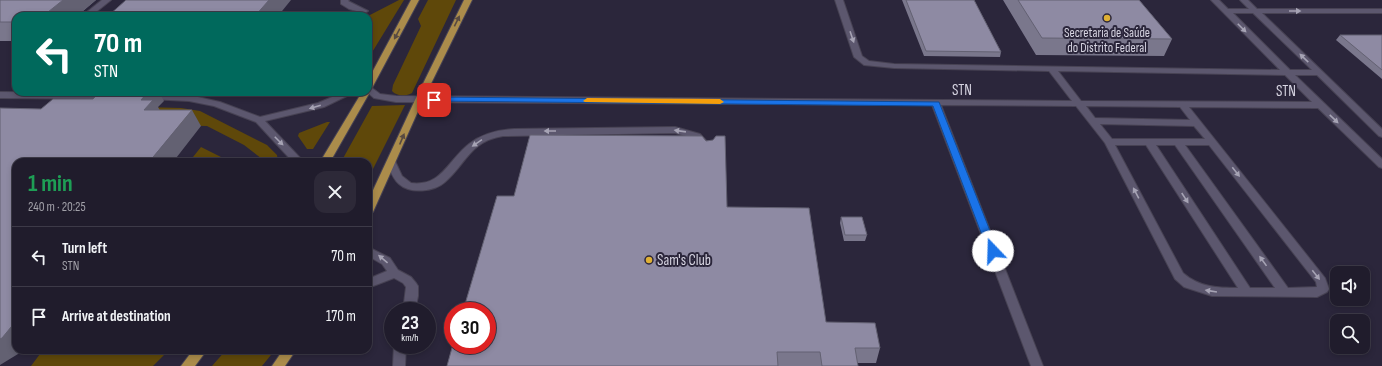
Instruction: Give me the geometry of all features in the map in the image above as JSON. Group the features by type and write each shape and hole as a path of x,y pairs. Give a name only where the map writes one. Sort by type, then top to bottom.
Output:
{"main road":[{"path":"372,79 415,0"},
{"path":"372,204 392,163 419,100 468,0"},
{"path":"327,158 364,96"},
{"path":"187,366 198,354"},
{"path":"278,366 287,354"}],"street":[{"path":"91,12 107,0"},
{"path":"345,0 344,2 352,7 364,11"},
{"path":"839,0 858,57 867,63 894,66 1320,73"},
{"path":"1215,0 1320,106 1382,165"},
{"path":"1244,0 1382,134"},
{"path":"1226,11 1382,11"},
{"path":"1051,68 1109,142 1179,276 1188,284 1212,292 1317,293 1323,290 1322,281 1212,142 1198,122 1183,105"},
{"name":"STN","path":"372,89 377,96 385,99 419,100 1320,106"},
{"path":"0,95 12,95"},
{"path":"136,96 189,98 217,104 259,120 295,158"},
{"path":"259,120 321,105 341,96"},
{"path":"936,104 1034,362"},
{"path":"1093,121 1198,122"},
{"path":"392,163 400,182 412,188 428,187 442,180 458,159 483,139 492,135 526,132 675,130 689,133 702,139 709,152"},
{"path":"1109,142 1212,142"},
{"path":"1149,142 1247,292"},
{"path":"1178,142 1286,293"},
{"path":"372,253 386,261 394,273 407,280 412,286 410,302"},
{"path":"372,282 394,273"},
{"path":"399,366 400,354"}],"shaded area":[{"path":"399,0 404,0 372,52 372,14"},
{"path":"428,0 456,0 412,93 407,95 399,95 392,91 393,85 421,26 418,19"},
{"path":"405,105 372,171 372,158 343,158 372,106"},
{"path":"106,106 181,108 200,111 267,145 277,155 277,158 261,158 244,145 207,126 90,124"},
{"path":"330,122 313,149 307,149 298,136 299,133"},
{"path":"201,147 223,158 192,158"},
{"path":"40,354 165,354 153,366 31,366"},
{"path":"222,354 272,354 262,366 212,366"}],"building":[{"path":"0,0 63,0 48,12 12,12 12,22 0,22"},
{"path":"126,0 269,0 258,12 112,12"},
{"path":"906,0 974,0 1001,52 926,51"},
{"path":"1018,0 1139,0 1172,39 1042,38"},
{"path":"1340,35 1382,35 1382,70"},
{"path":"96,96 144,96 141,100 153,100 144,110 192,110 152,158 12,158 12,326 0,339 0,108 41,109 53,99 93,99"},
{"name":"Sam's Club","path":"530,135 702,136 706,141 713,140 716,136 725,136 727,207 809,208 826,322 875,323 880,348 855,348 858,366 822,366 820,352 777,352 778,366 447,366 450,354 496,354 496,302 466,302 497,196 514,196"},
{"path":"841,217 862,217 867,235 845,235"}],"slow traffic":[{"path":"587,101 720,102"}],"place":[{"name":"Secretaria de Saúde do Distrito Federal","path":"1107,18"},
{"name":"Sam's Club","path":"649,260"}],"route":[{"path":"434,100 936,104 993,251"}]}
